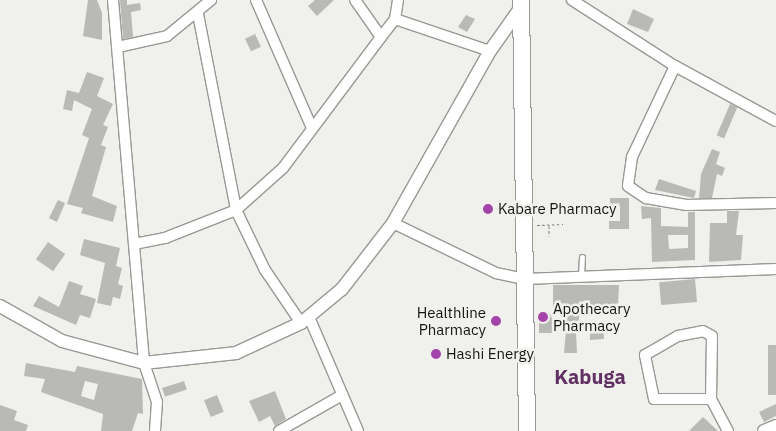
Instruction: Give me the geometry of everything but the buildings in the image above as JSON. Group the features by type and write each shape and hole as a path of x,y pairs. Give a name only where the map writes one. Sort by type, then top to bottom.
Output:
{"highway":[{"path":"521,4 527,431"}],"street":[{"path":"113,0 144,363 157,402 155,431"},
{"path":"118,47 167,36 198,14 211,0"},
{"path":"256,0 312,128"},
{"path":"355,0 381,37"},
{"path":"134,244 165,238 236,210 283,168 312,128 345,91 395,19 398,0"},
{"path":"572,0 622,37 776,121"},
{"path":"0,306 62,341 144,363 236,353 305,320 342,289 393,223 490,51 521,4"},
{"path":"198,14 236,210 265,270 305,320 358,431"},
{"path":"395,19 490,51"},
{"path":"675,66 632,157 628,186 646,198 686,205 776,203"},
{"path":"393,223 496,273 524,278 776,269"},
{"path":"711,399 654,399 646,352 694,332 712,336 711,399 728,431"},
{"path":"279,431 342,395"},
{"path":"764,431 776,426"}],"lane":[{"path":"581,275 582,257"}],"path":[{"path":"524,225 548,226 563,224"},
{"path":"548,226 549,236"}],"place":[{"name":"Kabare Pharmacy","path":"488,209"},
{"name":"Apothecary Pharmacy","path":"543,317"},
{"name":"Healthline Pharmacy","path":"496,321"},
{"name":"Hashi Energy","path":"436,354"}],"district":[{"name":"Kabuga","path":"590,376"}]}
